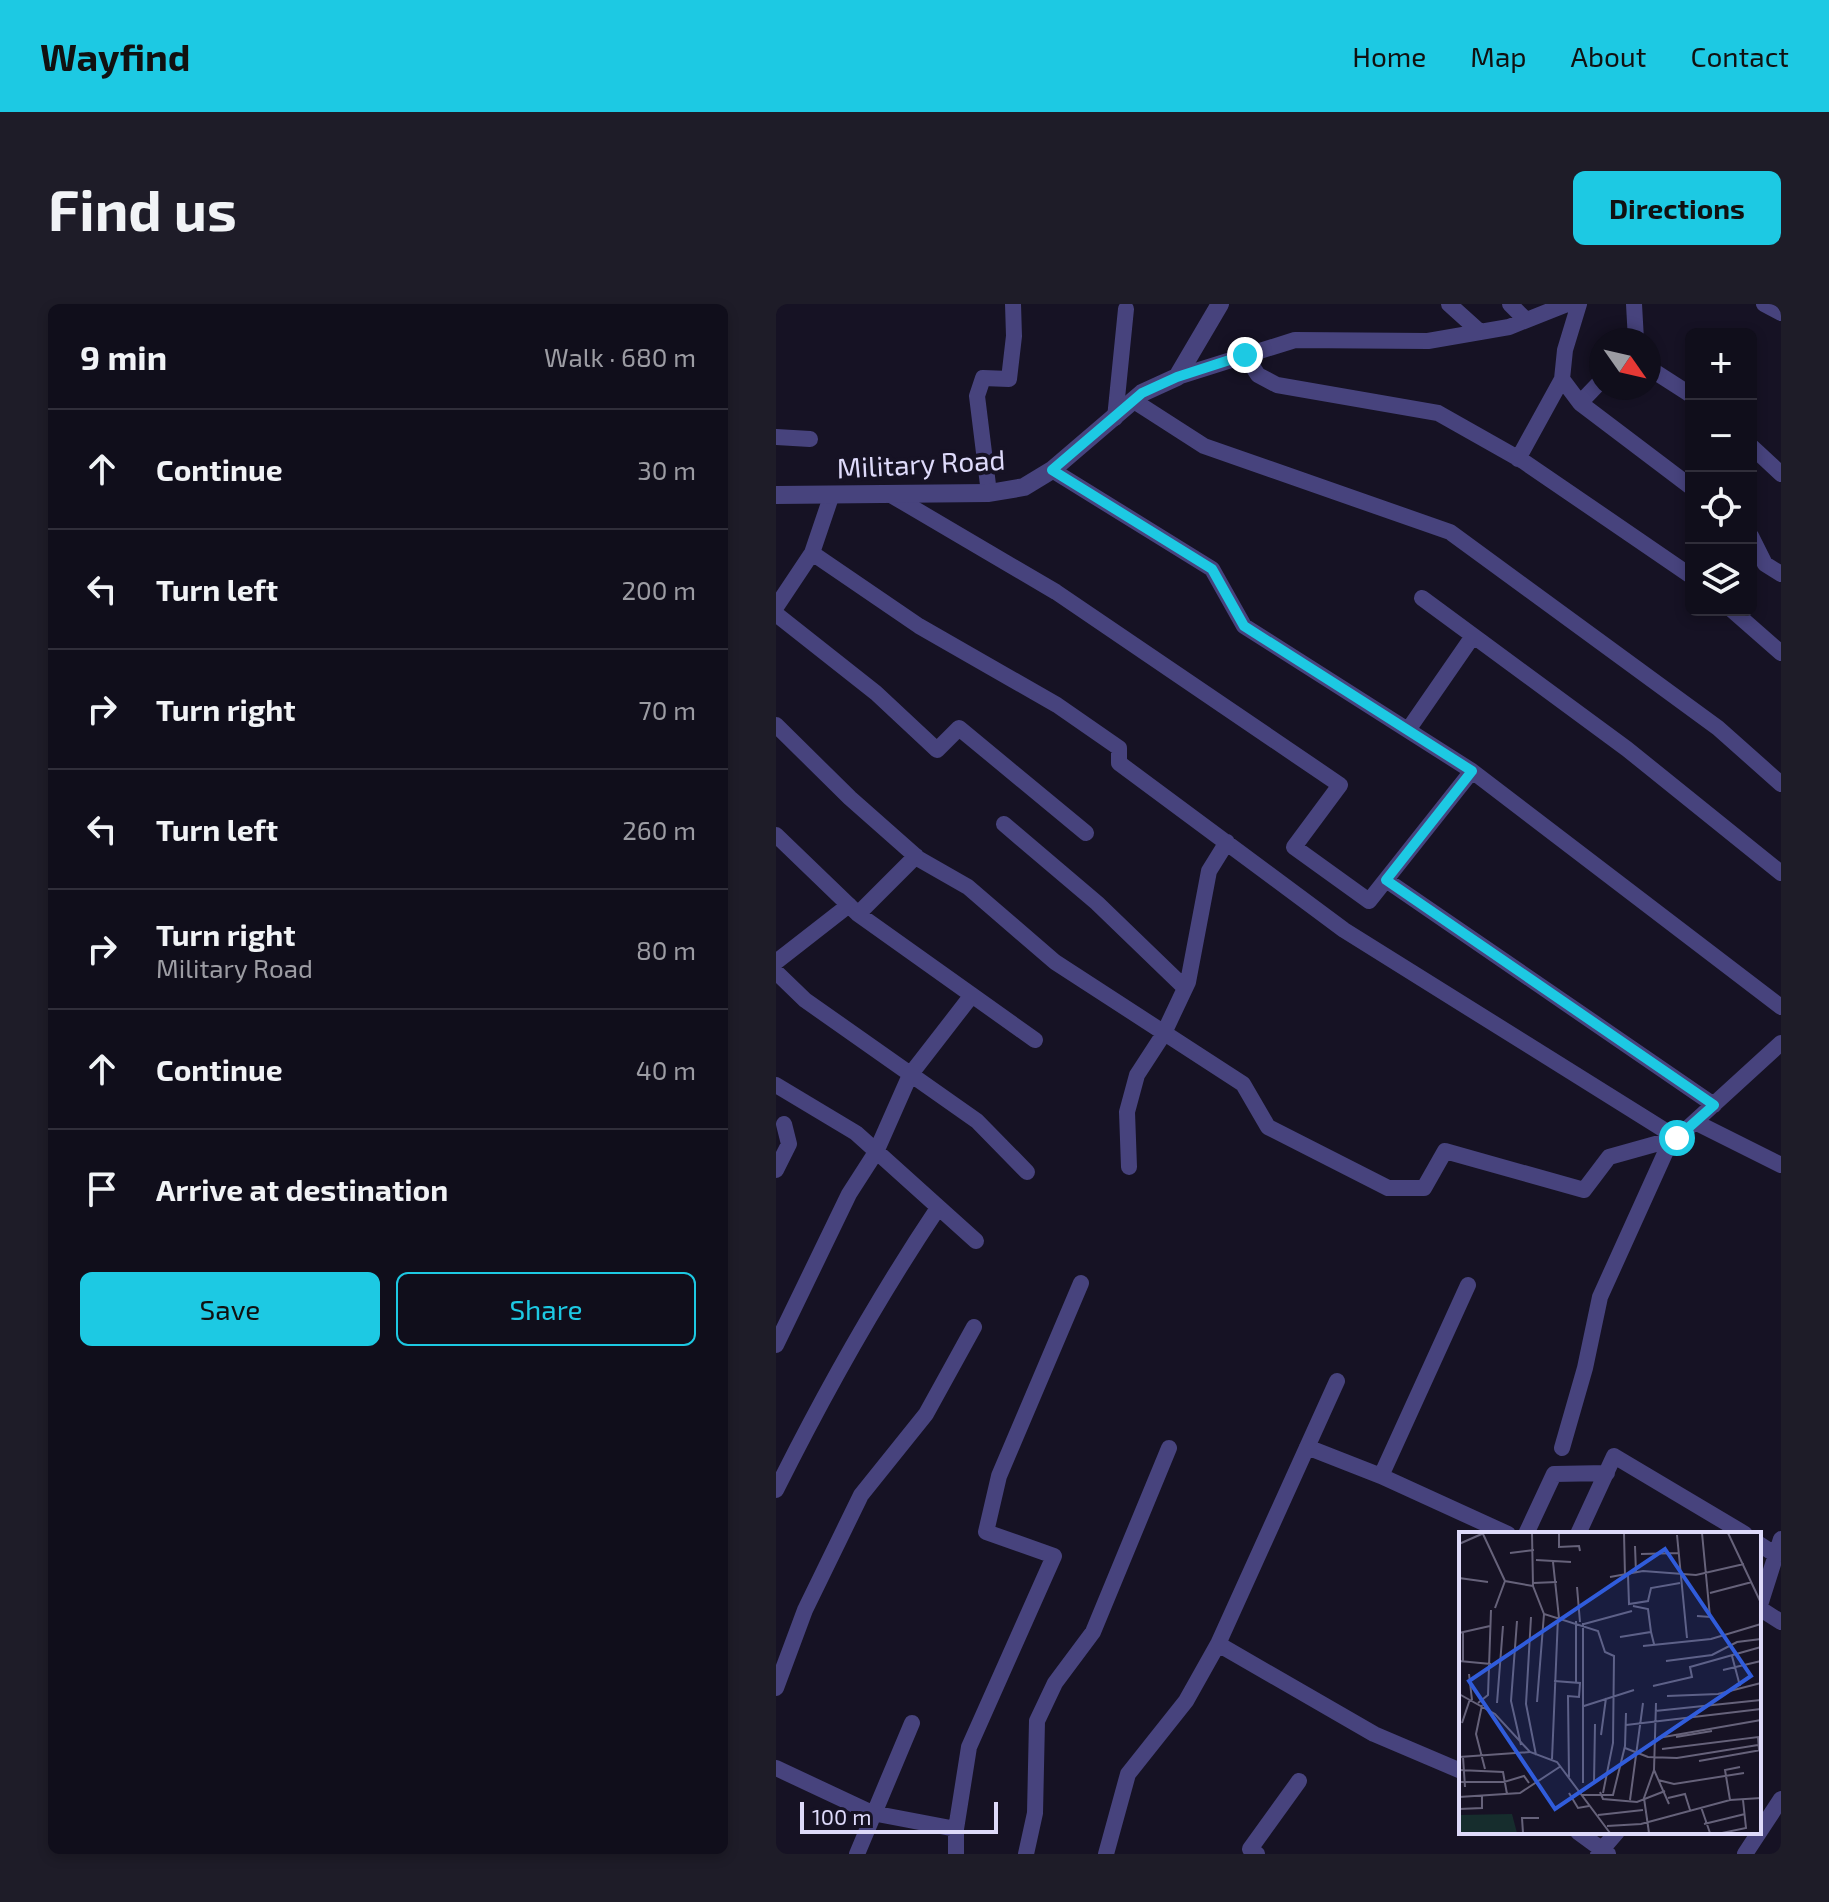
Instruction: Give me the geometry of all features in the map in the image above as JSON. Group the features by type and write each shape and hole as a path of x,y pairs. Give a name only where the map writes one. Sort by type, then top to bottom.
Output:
{"street":[{"path":"989,493 977,396 983,378 1009,379 1014,336 1013,304"},
{"path":"1177,377 1220,304"},
{"path":"1449,304 1480,332"},
{"path":"1510,304 1526,320"},
{"path":"1177,377 1295,340 1428,341 1526,320 1567,304"},
{"path":"1518,459 1562,379 1565,350 1579,304"},
{"path":"1634,304 1635,328"},
{"path":"1764,304 1781,313"},
{"path":"1115,418 1115,386 1126,309"},
{"path":"1245,355 1258,375 1277,385 1438,413 1518,459 1685,572"},
{"path":"1661,376 1685,391"},
{"name":"Military Road","path":"776,495 831,497 989,493 1024,487 1052,470 1134,401 1177,377"},
{"path":"1562,379 1580,403 1685,482"},
{"path":"1580,403 1589,394"},
{"path":"1134,401 1204,446 1450,532 1718,728 1781,784"},
{"path":"776,437 810,439"},
{"path":"1757,452 1781,474"},
{"path":"1052,470 1212,569 1244,626 1472,771 1781,1007"},
{"path":"891,495 1056,592 1340,785 1294,847 1369,901 1472,771"},
{"path":"776,607 812,553 831,497"},
{"path":"1755,544 1765,564 1781,574"},
{"path":"812,553 919,626 1057,705 1119,748 1119,763 1344,930 1674,1139"},
{"path":"1422,598 1627,749 1781,873"},
{"path":"776,614 876,693 937,750 959,728 1086,833"},
{"path":"1739,616 1781,653"},
{"path":"1408,730 1473,636"},
{"path":"776,725 850,798 916,856 968,887 1055,962 1163,1035 1243,1084 1268,1127 1388,1188 1424,1188 1445,1151 1584,1190 1609,1157 1674,1139 1781,1043"},
{"path":"1004,824 1097,903 1185,988"},
{"path":"776,835 853,910 1035,1040"},
{"path":"1129,1167 1127,1112 1137,1075 1163,1035 1185,988 1209,871 1227,842"},
{"path":"776,962 853,910 916,856"},
{"path":"1386,880 1714,1105"},
{"path":"776,972 805,1000 977,1121 1027,1172"},
{"path":"776,1345 849,1194 876,1152 910,1075 972,995"},
{"path":"776,1085 856,1133 976,1241"},
{"path":"776,1170 789,1144 780,1125 801,1102"},
{"path":"1695,1122 1781,1165"},
{"path":"1562,1448 1585,1368 1600,1297 1674,1139"},
{"path":"776,1490 832,1378 887,1283 938,1208"},
{"path":"956,1854 956,1829 969,1747 1054,1556 986,1532 999,1476 1081,1283"},
{"path":"1381,1476 1468,1285"},
{"path":"776,1688 805,1610 861,1495 926,1414 974,1327"},
{"path":"1106,1854 1128,1774 1186,1701 1218,1644 1337,1381"},
{"path":"1307,1447 1381,1476 1504,1532"},
{"path":"1026,1854 1035,1813 1037,1721 1055,1683 1093,1632 1169,1448"},
{"path":"1579,1532 1614,1456 1742,1532"},
{"path":"1527,1532 1554,1474 1607,1473"},
{"path":"1761,1602 1781,1539"},
{"path":"1761,1545 1776,1555"},
{"path":"1761,1609 1781,1622"},
{"path":"1218,1644 1374,1734 1459,1770"},
{"path":"857,1854 912,1723"},
{"path":"776,1768 872,1813 956,1829"},
{"path":"1257,1854 1250,1849 1299,1781"},
{"path":"1761,1830 1781,1799"},
{"path":"1580,1834 1603,1853 1616,1834"},
{"path":"1745,1854 1758,1834"}],"route":[{"path":"1245,355 1177,377 1142,393 1052,470 1212,569 1244,626 1472,771 1386,880 1714,1105 1677,1138"}]}
